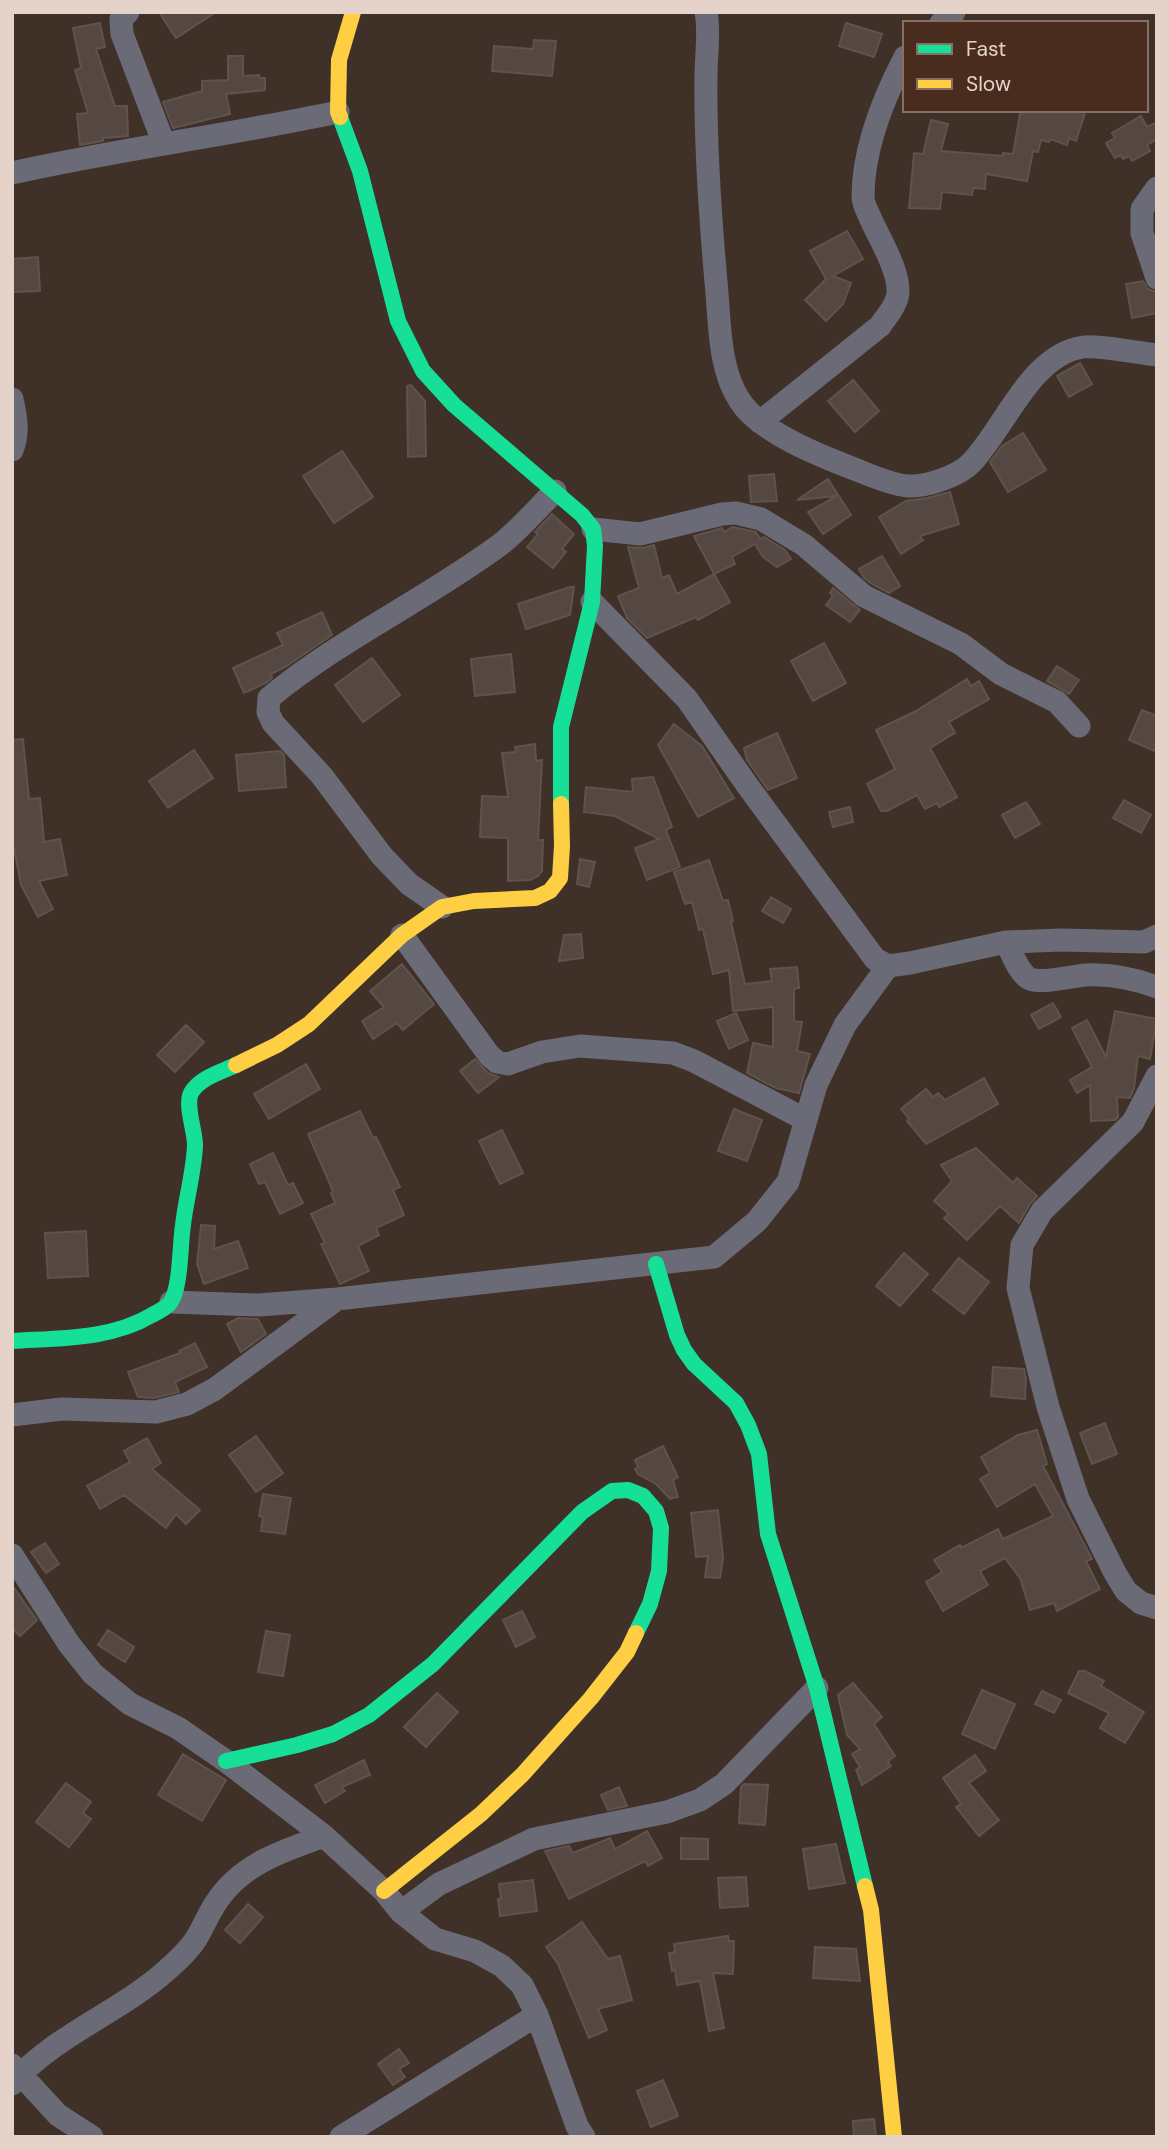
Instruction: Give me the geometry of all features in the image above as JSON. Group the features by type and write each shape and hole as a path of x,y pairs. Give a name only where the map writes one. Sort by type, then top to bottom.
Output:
{"street":[{"path":"128,12 121,19 122,34 164,144"},
{"path":"171,1302 177,1280 195,1137 189,1093 194,1087 277,1045 309,1024 402,934 442,908 474,901 535,898 550,891 560,878 561,727 592,602 595,546 593,529 582,515 454,405 423,370 398,321 360,171 338,112 339,60 354,12"},
{"path":"706,12 708,197 722,349 730,383 740,402 760,422 806,449 865,473 908,486 940,481 970,464 1041,370 1061,354 1084,347 1157,355"},
{"path":"760,422 880,326 898,296 895,274 863,200 873,133 888,89 903,61"},
{"path":"12,173 75,159 260,129 338,112"},
{"path":"1157,188 1142,209 1142,233 1157,278"},
{"path":"12,399 17,423 16,440 12,450"},
{"path":"442,908 409,884 382,856 322,776 273,723 268,712 269,698 294,677 455,576 503,542 555,491"},
{"path":"593,529 640,534 722,514 736,513 761,519 804,545 864,596 961,645 1001,674 1057,702 1079,726"},
{"path":"592,602 687,699 875,959 888,965 910,963 1006,942 1144,942 1157,936"},
{"path":"402,934 496,1062 508,1064 542,1052 580,1046 673,1053 694,1061 806,1120"},
{"path":"1006,942 1022,972 1030,979 1088,975 1115,977 1157,987"},
{"path":"12,1341 102,1334 149,1318 171,1302 259,1305 337,1299 714,1257 757,1221 788,1182 816,1085 845,1025 888,965"},
{"path":"1157,1076 1133,1122 1042,1211 1022,1245 1018,1288 1048,1407 1078,1499 1126,1591 1141,1603 1157,1608"},
{"path":"656,1264 684,1350 694,1364 736,1403 759,1454 768,1534 817,1688 871,1910 894,2137"},
{"path":"12,1415 62,1409 156,1412 187,1404 215,1388 337,1299"},
{"path":"226,1761 333,1734 369,1715 433,1664 582,1512 612,1491 628,1490 643,1496 656,1511 661,1528 659,1571 650,1604 627,1652 591,1698 522,1775 481,1814 384,1891"},
{"path":"12,1555 69,1644 93,1674 130,1704 178,1728 226,1761 324,1836 384,1891 401,1912 435,1939 475,1951 502,1966 522,1985 537,2015 577,2126 584,2137"},
{"path":"401,1912 439,1884 534,1839 667,1812 700,1800 724,1784 817,1688"},
{"path":"92,2137 58,2115 15,2074 122,2004 167,1970 195,1941 208,1914 237,1877 260,1861 324,1836"},
{"path":"341,2137 537,2015"}],"building":[{"path":"159,12 216,12 176,38"},
{"path":"100,23 105,47 96,49 115,106 127,106 128,136 103,138 103,141 80,145 77,114 88,113 75,70 81,68 73,28"},
{"path":"846,23 882,34 874,57 839,46"},
{"path":"534,40 556,41 552,76 492,71 494,46 533,49"},
{"path":"228,56 243,56 243,76 259,75 260,78 265,78 265,90 226,94 230,114 173,128 163,102 202,91 202,81 228,80"},
{"path":"1085,112 1076,141 1069,138 1067,145 1050,139 1049,142 1041,140 1038,152 1033,151 1027,181 986,174 985,189 973,188 972,195 942,192 940,209 909,208 914,153 923,154 931,120 948,124 941,151 1003,156 1003,153 1013,154 1022,114"},
{"path":"1141,116 1147,127 1157,122 1157,139 1147,145 1150,151 1132,161 1129,156 1123,159 1121,155 1115,158 1106,143 1115,138 1112,133"},
{"path":"847,231 863,259 833,276 851,283 843,304 826,321 805,300 826,279 810,251"},
{"path":"38,257 40,291 12,292 12,259"},
{"path":"1143,281 1148,289 1156,292 1157,313 1132,318 1126,284"},
{"path":"1080,363 1092,384 1069,397 1057,376"},
{"path":"853,380 879,411 855,432 828,401"},
{"path":"411,385 425,401 426,456 408,457 407,386"},
{"path":"1023,433 1046,470 1008,492 990,462 1002,446"},
{"path":"342,451 373,497 334,523 303,476"},
{"path":"774,474 777,501 751,502 749,476"},
{"path":"828,479 851,515 823,534 808,512 837,496 797,500"},
{"path":"950,492 959,524 920,536 923,540 901,554 879,517 906,501"},
{"path":"552,514 574,534 562,549 566,552 553,568 527,547 538,534 535,532"},
{"path":"732,527 756,532 760,539 764,537 785,550 791,559 777,567 763,557 755,544 732,557 735,564 714,574 694,536 722,528 724,532"},
{"path":"654,545 662,578 669,575 677,594 714,574 730,602 698,620 696,617 647,638 627,618 618,596 639,588 628,547 643,548"},
{"path":"882,556 900,586 889,593 864,578 859,569"},
{"path":"574,587 570,615 526,629 518,604"},
{"path":"833,588 860,610 850,622 826,605 833,596 830,593"},
{"path":"322,612 332,635 271,674 272,678 266,683 244,693 233,668 283,645 277,633"},
{"path":"824,643 846,683 813,701 791,661"},
{"path":"511,654 515,692 475,696 471,659"},
{"path":"372,658 400,695 363,722 335,685"},
{"path":"1057,666 1079,680 1069,694 1047,681"},
{"path":"967,679 971,686 979,681 989,699 949,722 955,733 930,748 957,797 939,807 937,803 925,809 917,795 887,811 881,811 867,784 895,769 876,730 916,711"},
{"path":"1142,710 1157,716 1157,752 1129,740"},
{"path":"674,724 702,746 734,798 698,817 658,745"},
{"path":"777,733 797,778 768,790 747,760 744,748"},
{"path":"23,739 29,799 40,798 44,842 60,839 67,875 39,881 53,909 38,917 21,885 12,838 12,740"},
{"path":"535,744 536,761 542,760 538,840 543,840 542,871 530,880 508,881 508,838 480,837 482,796 508,797 502,753 516,752 515,747"},
{"path":"194,750 213,778 168,808 149,781"},
{"path":"280,751 284,755 286,787 239,791 236,755"},
{"path":"653,777 672,827 666,830 680,867 647,880 635,848 659,839 615,816 584,812 586,787 633,792 632,779"},
{"path":"1124,800 1151,815 1141,833 1113,818"},
{"path":"1026,802 1040,824 1015,838 1002,815"},
{"path":"850,807 853,822 833,827 829,812"},
{"path":"580,859 595,862 589,887 577,884"},
{"path":"709,860 723,901 728,900 745,984 772,981 770,969 797,967 799,988 794,989 794,1021 802,1022 797,1051 810,1054 799,1093 776,1088 747,1073 753,1043 773,1047 773,1007 733,1011 729,970 713,974 703,929 699,930 692,902 685,904 674,872"},
{"path":"771,897 791,909 783,923 762,911"},
{"path":"581,934 583,958 559,961 564,935"},
{"path":"402,964 434,1004 403,1030 397,1023 373,1039 362,1021 384,1007 370,991"},
{"path":"1053,1003 1061,1017 1039,1029 1031,1015"},
{"path":"1115,1011 1157,1019 1150,1059 1138,1056 1134,1089 1130,1098 1117,1097 1118,1117 1115,1120 1091,1121 1090,1085 1077,1093 1070,1080 1092,1067 1072,1028 1087,1020 1106,1057"},
{"path":"736,1013 748,1040 729,1049 717,1021"},
{"path":"186,1025 204,1042 175,1072 157,1055"},
{"path":"475,1059 488,1073 499,1077 478,1093 460,1071"},
{"path":"306,1064 320,1089 269,1119 254,1094"},
{"path":"984,1078 998,1104 926,1144 901,1109 926,1089 933,1097 938,1093 945,1100"},
{"path":"734,1109 762,1120 747,1161 718,1151"},
{"path":"360,1111 400,1187 393,1190 404,1215 376,1228 379,1235 358,1246 369,1271 340,1284 321,1244 325,1243 311,1214 335,1203 331,1193 333,1191 308,1134"},
{"path":"502,1130 523,1173 500,1184 479,1141"},
{"path":"976,1148 1013,1183 1017,1178 1037,1196 1019,1223 1000,1206 967,1240 944,1218 949,1214 934,1201 952,1181 941,1165"},
{"path":"273,1153 288,1185 293,1183 303,1203 280,1214 265,1182 259,1184 250,1164"},
{"path":"201,1225 215,1226 214,1249 238,1241 248,1268 204,1284 197,1264"},
{"path":"86,1231 88,1276 48,1278 45,1233"},
{"path":"904,1253 928,1274 900,1306 876,1286"},
{"path":"959,1258 989,1282 964,1314 933,1290"},
{"path":"238,1318 258,1319 266,1334 241,1352 227,1324"},
{"path":"195,1343 207,1367 175,1382 179,1392 154,1398 138,1397 128,1372 180,1353 179,1351"},
{"path":"993,1367 1024,1369 1025,1399 991,1396"},
{"path":"1105,1423 1117,1454 1092,1464 1080,1433"},
{"path":"1037,1430 1047,1464 1043,1466 1092,1559 1086,1561 1100,1589 1057,1611 1054,1603 1030,1610 1020,1578 1005,1558 980,1571 988,1585 943,1611 926,1582 942,1572 934,1560 960,1545 961,1548 998,1529 1003,1539 1053,1516 1035,1484 997,1507 980,1479 990,1473 981,1457 1018,1435"},
{"path":"256,1436 283,1473 256,1492 229,1455"},
{"path":"147,1438 161,1463 152,1469 200,1510 186,1524 176,1514 166,1528 124,1495 100,1509 87,1486 130,1462 124,1451"},
{"path":"663,1446 678,1477 673,1480 678,1497 670,1499 656,1484 638,1474 635,1469 638,1467 635,1460"},
{"path":"263,1494 291,1498 285,1534 261,1531 263,1517 259,1516"},
{"path":"718,1510 723,1558 720,1578 705,1577 708,1556 696,1557 691,1513"},
{"path":"45,1543 59,1564 46,1573 31,1552"},
{"path":"12,1585 37,1620 20,1636 12,1628"},
{"path":"522,1611 535,1637 516,1647 503,1620"},
{"path":"108,1630 134,1647 125,1662 98,1645"},
{"path":"266,1631 290,1635 283,1676 258,1672"},
{"path":"1079,1671 1085,1671 1104,1681 1101,1686 1144,1712 1125,1743 1100,1728 1109,1713 1068,1693"},
{"path":"853,1683 882,1717 874,1724 895,1756 888,1761 891,1766 862,1785 856,1770 860,1767 852,1754 860,1749 847,1735 838,1695"},
{"path":"982,1690 1015,1704 995,1749 962,1734"},
{"path":"1042,1691 1061,1700 1054,1713 1035,1704"},
{"path":"437,1693 458,1712 426,1747 404,1727"},
{"path":"183,1754 226,1780 202,1821 158,1795"},
{"path":"975,1755 986,1771 969,1783 999,1820 979,1836 956,1807 961,1804 943,1778"},
{"path":"364,1760 370,1775 342,1787 345,1791 325,1803 315,1785"},
{"path":"66,1783 91,1802 83,1813 91,1819 69,1847 36,1822"},
{"path":"744,1784 768,1785 765,1825 739,1823 741,1787"},
{"path":"619,1787 627,1806 608,1810 601,1795"},
{"path":"647,1831 662,1858 648,1866 645,1861 569,1899 545,1851 569,1846 573,1853 610,1838 615,1849"},
{"path":"681,1838 708,1839 708,1859 681,1859"},
{"path":"836,1844 845,1883 809,1889 803,1849"},
{"path":"746,1877 748,1906 720,1908 718,1878"},
{"path":"533,1880 537,1911 500,1916 499,1884"},
{"path":"248,1904 263,1917 240,1943 225,1930"},
{"path":"582,1922 608,1959 620,1956 632,2000 598,2009 607,2030 589,2038 558,1964 546,1947"},
{"path":"728,1936 729,1941 734,1941 733,1974 713,1973 724,2028 709,2031 700,1981 677,1985 669,1953 675,1952 674,1944"},
{"path":"815,1947 856,1949 860,1981 813,1978"},
{"path":"399,2049 409,2063 399,2069 405,2077 393,2085 378,2064"},
{"path":"663,2080 678,2116 651,2127 637,2091"},
{"path":"874,2119 876,2137 854,2137 853,2121"}],"traffic: fast":[{"path":"340,117 360,171 398,321 423,371 454,405 582,515 593,529 595,546 592,602 561,727 561,804"},
{"path":"12,1341 84,1336 119,1329 162,1310 170,1303 178,1277 184,1215 194,1155 195,1139 189,1098 199,1083 236,1065"},
{"path":"656,1264 684,1350 694,1364 736,1403 759,1454 768,1534 817,1688 865,1886"},
{"path":"226,1761 333,1734 369,1715 433,1664 582,1512 612,1491 628,1490 643,1496 656,1511 661,1528 659,1571 650,1604 636,1633"}],"traffic: slow":[{"path":"340,117 339,60 353,12"},
{"path":"236,1065 277,1045 309,1024 402,935 442,907 474,901 535,898 550,891 560,878 561,804"},
{"path":"384,1891 481,1814 522,1775 591,1698 627,1652 636,1633"},
{"path":"865,1886 871,1910 894,2137"}]}
